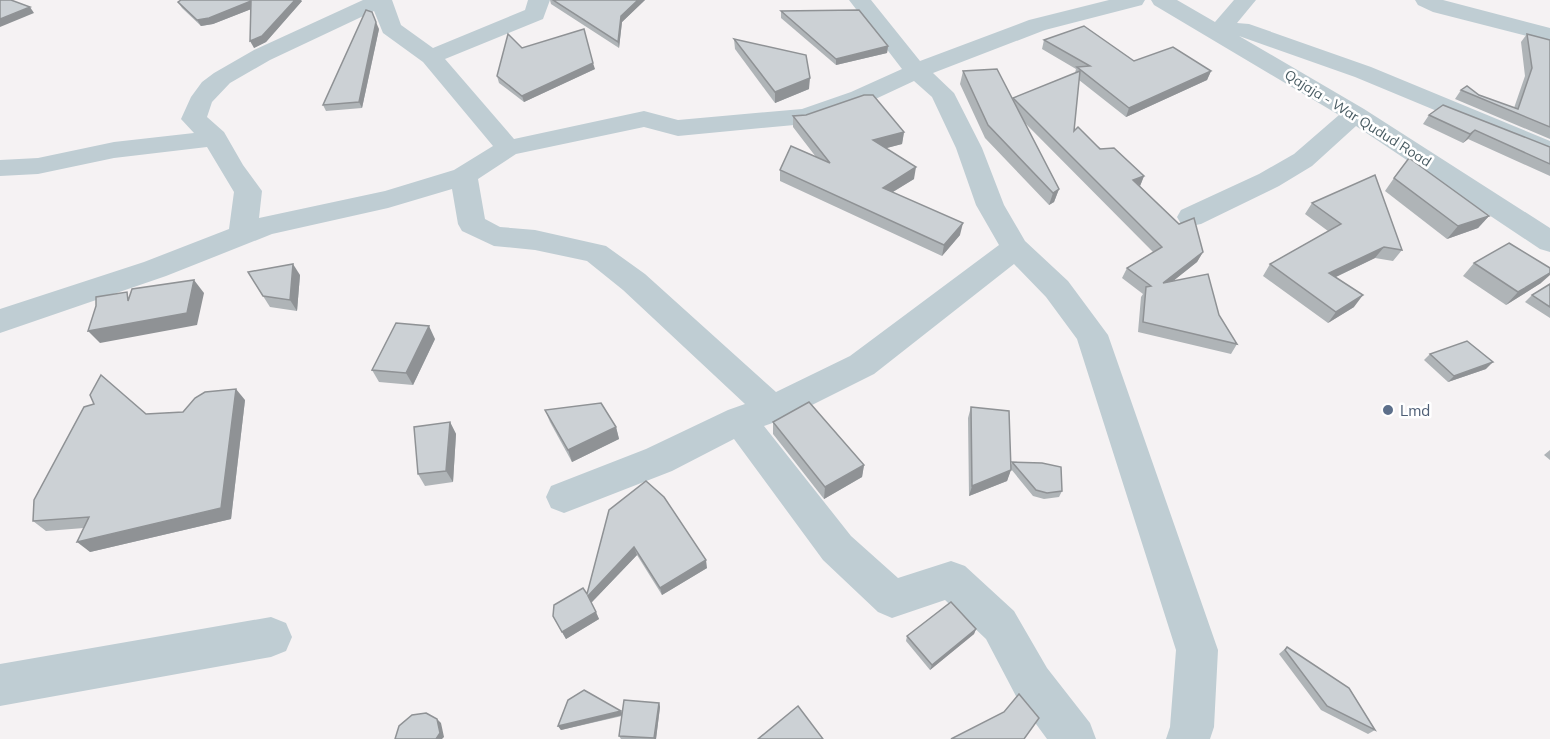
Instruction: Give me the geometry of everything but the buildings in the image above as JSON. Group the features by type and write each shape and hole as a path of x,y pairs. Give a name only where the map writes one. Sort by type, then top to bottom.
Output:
{"street":[{"path":"430,57 535,14 539,0"},
{"path":"860,0 916,71 942,93 969,148 990,205 1015,248 1057,289 1092,335 1197,650 1192,727 1188,739"},
{"path":"0,321 287,220 388,199 464,176 508,148 644,120 678,128 805,116 870,93 916,71 1037,25 1134,0"},
{"path":"1164,0 1225,24 1363,72 1550,150"},
{"name":"Qajaja - War Qudud Road","path":"1164,0 1355,114 1550,242"},
{"path":"1225,24 1245,0"},
{"path":"1426,0 1441,7 1550,35"},
{"path":"243,235 248,191 231,168 215,138 194,119 200,102 211,87 222,78 291,40 381,1 391,28 430,57 508,148"},
{"path":"1191,217 1269,180 1303,160 1355,114"},
{"path":"0,168 38,166 114,150 215,138"},
{"path":"464,176 472,224 494,236 535,240 596,253 634,282 756,414 837,548 892,599 951,579 1000,625 1032,683 1074,739"},
{"path":"564,497 659,460 862,365 967,287 1015,248"},
{"path":"0,685 271,637"}],"place":[{"name":"Lmd","path":"1388,410"}]}
